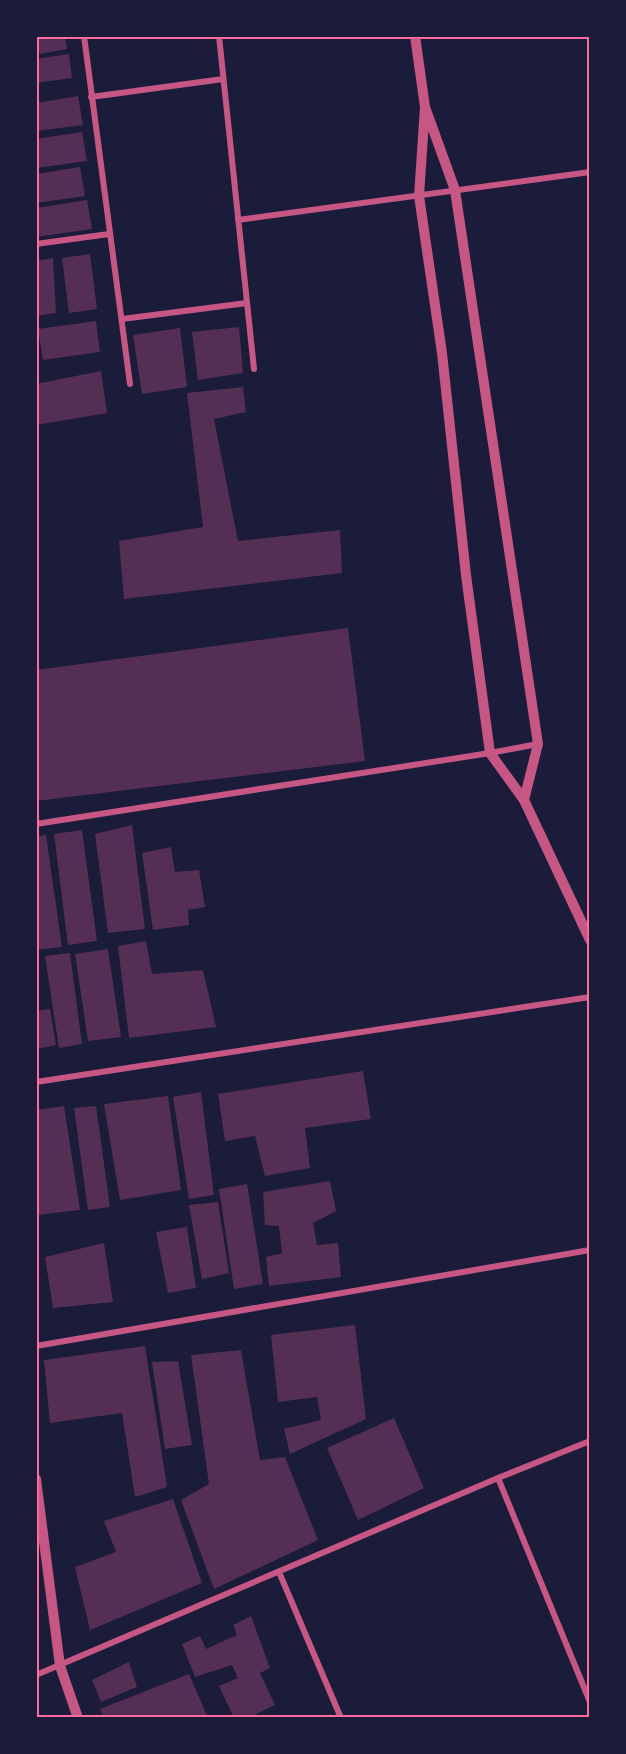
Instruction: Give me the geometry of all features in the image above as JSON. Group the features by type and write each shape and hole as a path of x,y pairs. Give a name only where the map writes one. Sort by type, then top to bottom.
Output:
{"street":[{"path":"84,36 130,384"},
{"path":"219,36 254,369"},
{"path":"415,36 425,107 454,190 538,744 524,800"},
{"path":"91,97 223,79"},
{"path":"425,107 419,196 442,353 466,576 490,753 524,800 590,940"},
{"path":"238,220 590,172"},
{"path":"36,244 109,234"},
{"path":"122,320 247,303"},
{"path":"36,824 538,744"},
{"path":"36,1082 590,997"},
{"path":"36,1346 590,1250"},
{"path":"36,1675 590,1441"},
{"path":"498,1478 590,1702"},
{"path":"36,1479 60,1666 78,1718"},
{"path":"279,1572 341,1718"}],"building":[{"path":"36,36 65,36 67,49 40,54"},
{"path":"69,54 72,78 36,83 36,59"},
{"path":"78,96 83,125 36,131 36,103"},
{"path":"82,132 87,161 36,168 36,139"},
{"path":"80,167 85,196 36,203 36,174"},
{"path":"87,200 92,229 36,237 36,208"},
{"path":"90,254 97,309 69,313 62,258"},
{"path":"53,258 56,313 36,316 36,261"},
{"path":"96,321 100,352 43,360 38,329"},
{"path":"239,327 243,373 198,380 192,332"},
{"path":"180,328 187,387 142,394 133,335"},
{"path":"101,371 107,413 36,425 36,384"},
{"path":"243,387 246,412 214,419 238,541 340,530 342,573 124,599 119,541 203,527 187,393"},
{"path":"348,628 365,761 36,801 36,670"},
{"path":"132,825 145,929 108,933 95,834"},
{"path":"82,830 97,941 68,945 54,834"},
{"path":"46,835 62,947 36,950 36,837"},
{"path":"171,847 175,872 199,870 205,907 188,910 189,925 153,930 142,853"},
{"path":"146,941 152,974 203,970 216,1027 129,1038 118,946"},
{"path":"108,949 121,1037 88,1041 75,954"},
{"path":"70,953 82,1044 59,1048 45,956"},
{"path":"50,1009 56,1045 36,1049 36,1011"},
{"path":"363,1071 371,1119 305,1128 310,1168 265,1176 255,1136 225,1141 218,1094"},
{"path":"201,1092 214,1195 189,1199 173,1097"},
{"path":"168,1096 181,1190 120,1200 104,1104"},
{"path":"64,1106 80,1210 36,1215 36,1110"},
{"path":"96,1106 110,1207 88,1210 74,1108"},
{"path":"330,1181 336,1211 313,1223 317,1245 338,1243 341,1277 269,1286 266,1257 282,1253 279,1226 265,1225 263,1192"},
{"path":"247,1184 263,1284 234,1289 219,1189"},
{"path":"218,1202 229,1273 202,1279 189,1205"},
{"path":"187,1227 196,1288 168,1293 156,1232"},
{"path":"104,1243 113,1302 53,1308 45,1257"},
{"path":"355,1325 366,1419 290,1454 284,1429 321,1420 317,1397 278,1402 271,1335"},
{"path":"145,1346 167,1487 135,1497 122,1413 50,1423 44,1360"},
{"path":"241,1350 260,1460 285,1457 318,1540 214,1589 181,1500 209,1484 191,1355"},
{"path":"178,1361 192,1445 165,1449 152,1362"},
{"path":"394,1418 424,1488 358,1520 327,1448"},
{"path":"173,1499 202,1583 90,1630 75,1567 116,1552 104,1521"},
{"path":"251,1616 270,1668 260,1673 275,1705 248,1718 234,1718 219,1686 238,1678 232,1665 195,1677 182,1644 200,1636 206,1649 237,1635 233,1625"},
{"path":"129,1662 137,1687 101,1702 92,1680"},
{"path":"189,1674 208,1718 104,1718 100,1709"}]}
